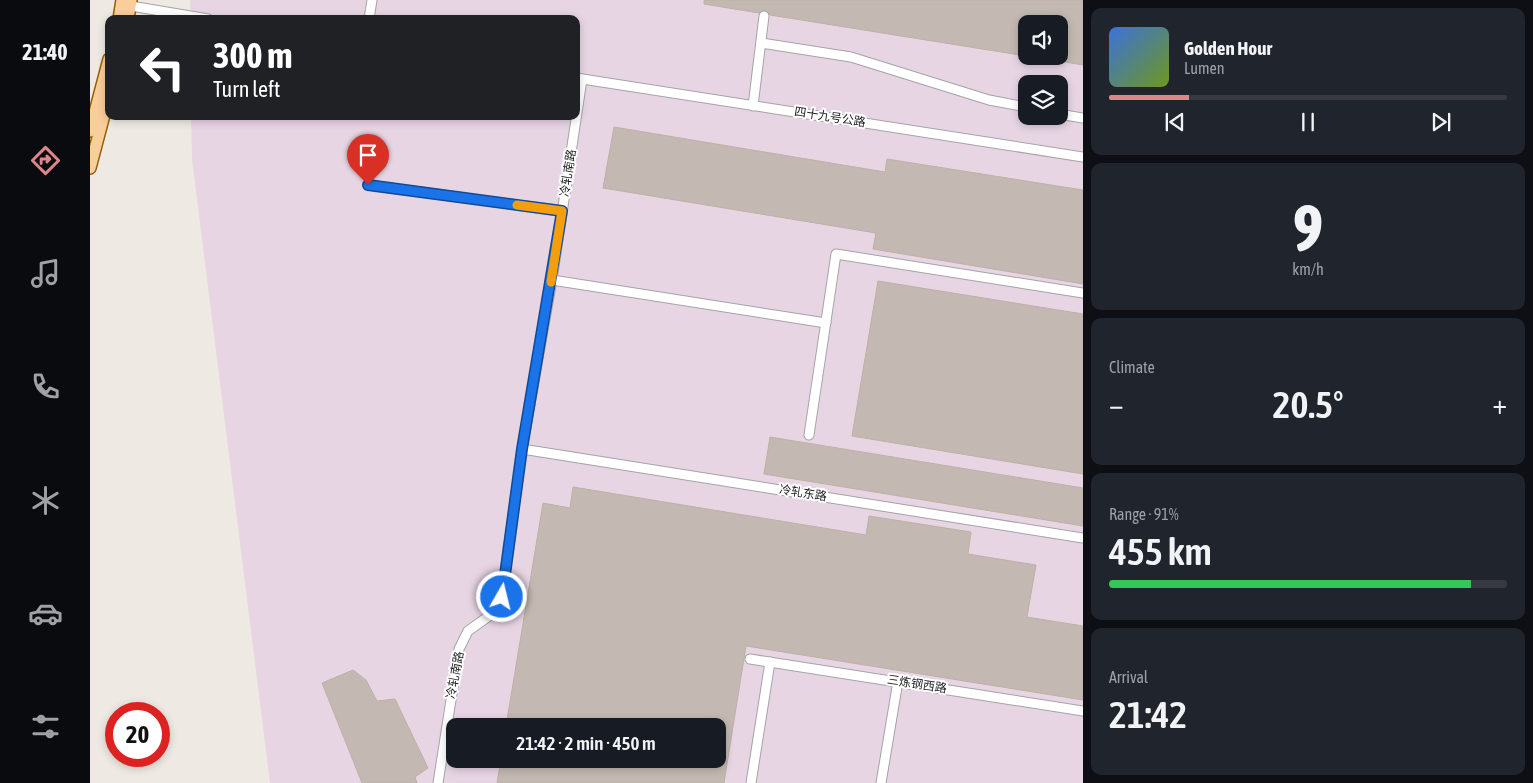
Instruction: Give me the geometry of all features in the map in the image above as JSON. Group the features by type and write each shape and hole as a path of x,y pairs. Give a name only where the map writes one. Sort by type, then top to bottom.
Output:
{"main road":[{"path":"121,15 127,2"},
{"path":"127,2 128,15"},
{"path":"90,131 105,74"},
{"path":"90,168 105,111"}],"lane":[{"path":"370,15 372,0"},
{"path":"127,2 189,15"},
{"path":"753,106 764,16"},
{"path":"761,43 851,57 989,100 1018,106"},
{"name":"四十九号公路","path":"580,78 1083,157"},
{"path":"1068,116 1083,118"},
{"name":"冷轧南路","path":"438,783 459,649 468,631 496,611 502,597 522,449 552,280 574,120"},
{"path":"368,185 562,211"},
{"path":"809,435 836,254 1083,293"},
{"path":"552,280 826,323"},
{"name":"冷轧东路","path":"522,449 1083,538"},
{"name":"三炼钢西路","path":"750,659 1083,711"},
{"path":"751,783 770,662"},
{"path":"881,783 898,681"}],"shaded area":[{"path":"190,0 1083,0 1083,783 270,783 192,159 191,120 580,120 580,15 191,15"}],"building":[{"path":"704,0 1083,0 1083,65 1068,62 1068,15 1018,15 1018,55 770,15 765,10 759,13 704,4"},
{"path":"614,127 885,172 887,159 1083,190 1083,284 873,249 876,233 603,188"},
{"path":"878,281 1083,314 1083,474 852,436"},
{"path":"770,437 1083,488 1083,526 764,474"},
{"path":"573,487 866,535 869,516 971,532 968,554 1036,565 1027,617 1083,626 1083,700 746,646 724,783 497,783 500,768 726,768 726,718 507,718 543,503 570,508"},
{"path":"353,670 366,680 377,701 395,699 428,768 415,777 417,783 362,783 322,683"}],"slow traffic":[{"path":"517,205 562,211 551,282"}],"route":[{"path":"368,185 562,211 552,280 522,449 502,597"}]}
